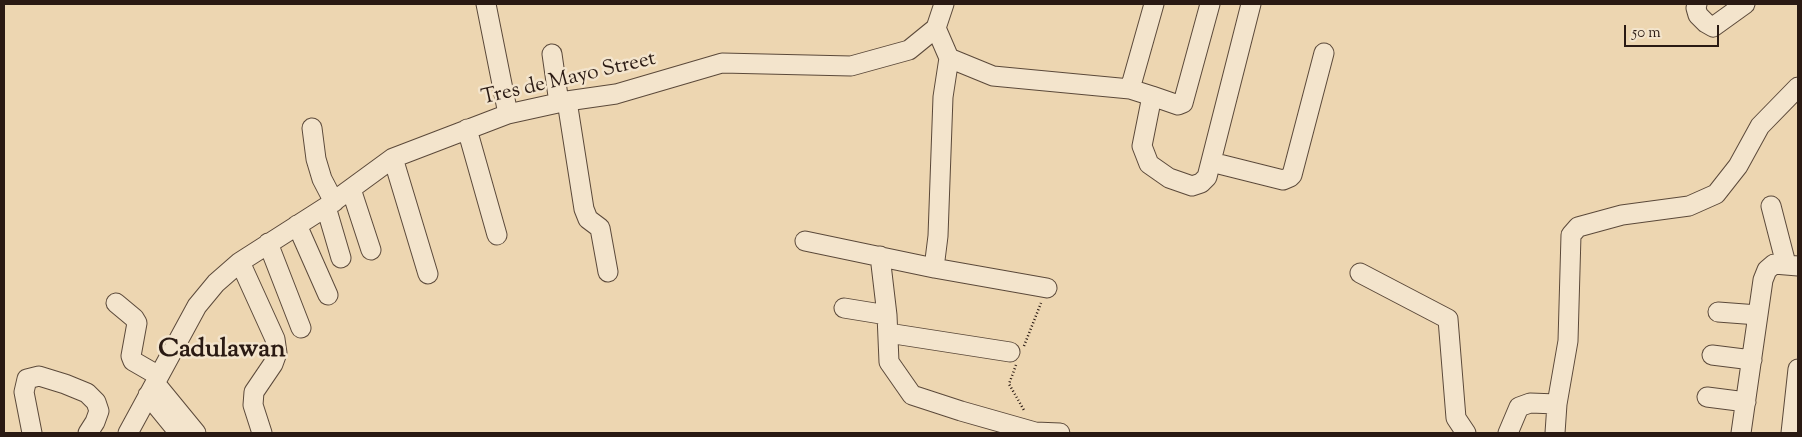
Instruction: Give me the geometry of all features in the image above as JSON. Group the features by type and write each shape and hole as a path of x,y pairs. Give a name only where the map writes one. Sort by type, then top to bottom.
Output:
{"street":[{"path":"486,4 508,114"},
{"path":"934,268 938,236 943,97 949,58 936,28 944,4"},
{"path":"1130,90 1154,4"},
{"path":"949,58 993,76 1130,90 1178,105 1183,103 1210,4"},
{"path":"1152,96 1142,146 1149,164 1169,178 1192,186 1202,183 1207,177 1251,4"},
{"path":"1697,4 1698,15 1706,24 1713,27 1745,4"},
{"name":"Tres de Mayo Street","path":"128,433 197,306 216,283 240,262 330,204 392,158 508,114 563,102 616,94 722,63 851,66 909,50 936,28"},
{"path":"1211,162 1283,180 1290,177 1324,53"},
{"path":"552,54 584,209 588,219 600,228 608,272"},
{"path":"1555,433 1568,341 1571,234 1578,226 1622,215 1688,206 1716,194 1738,166 1760,126 1798,87"},
{"path":"312,128 316,159 330,204 341,258"},
{"path":"467,129 498,235"},
{"path":"392,158 428,274"},
{"path":"351,189 371,250"},
{"path":"1741,433 1763,280 1767,270 1774,264 1792,265 1771,206"},
{"path":"297,225 328,295"},
{"path":"805,240 934,268 1046,288"},
{"path":"268,244 301,328"},
{"path":"880,256 889,362 912,396 1000,428 1060,433"},
{"path":"240,262 274,339 277,353 273,364 254,392 253,405 262,433"},
{"path":"1360,273 1448,319 1456,418 1466,433"},
{"path":"116,303 134,318 137,323 131,356 133,361 196,433"},
{"path":"844,308 887,324 1017,353"},
{"path":"1718,312 1758,315"},
{"path":"1712,355 1752,360"},
{"path":"1791,433 1798,369"},
{"path":"32,433 24,392 27,379 39,376 87,393 96,402 99,411 88,433"},
{"path":"154,386 179,433"},
{"path":"154,386 189,433"},
{"path":"1707,397 1746,402"},
{"path":"1508,433 1519,407 1530,403 1558,404"}],"path":[{"path":"1035,432 1009,384 1017,353 1046,288"}],"district":[{"name":"Cadulawan","path":"222,352"}]}
